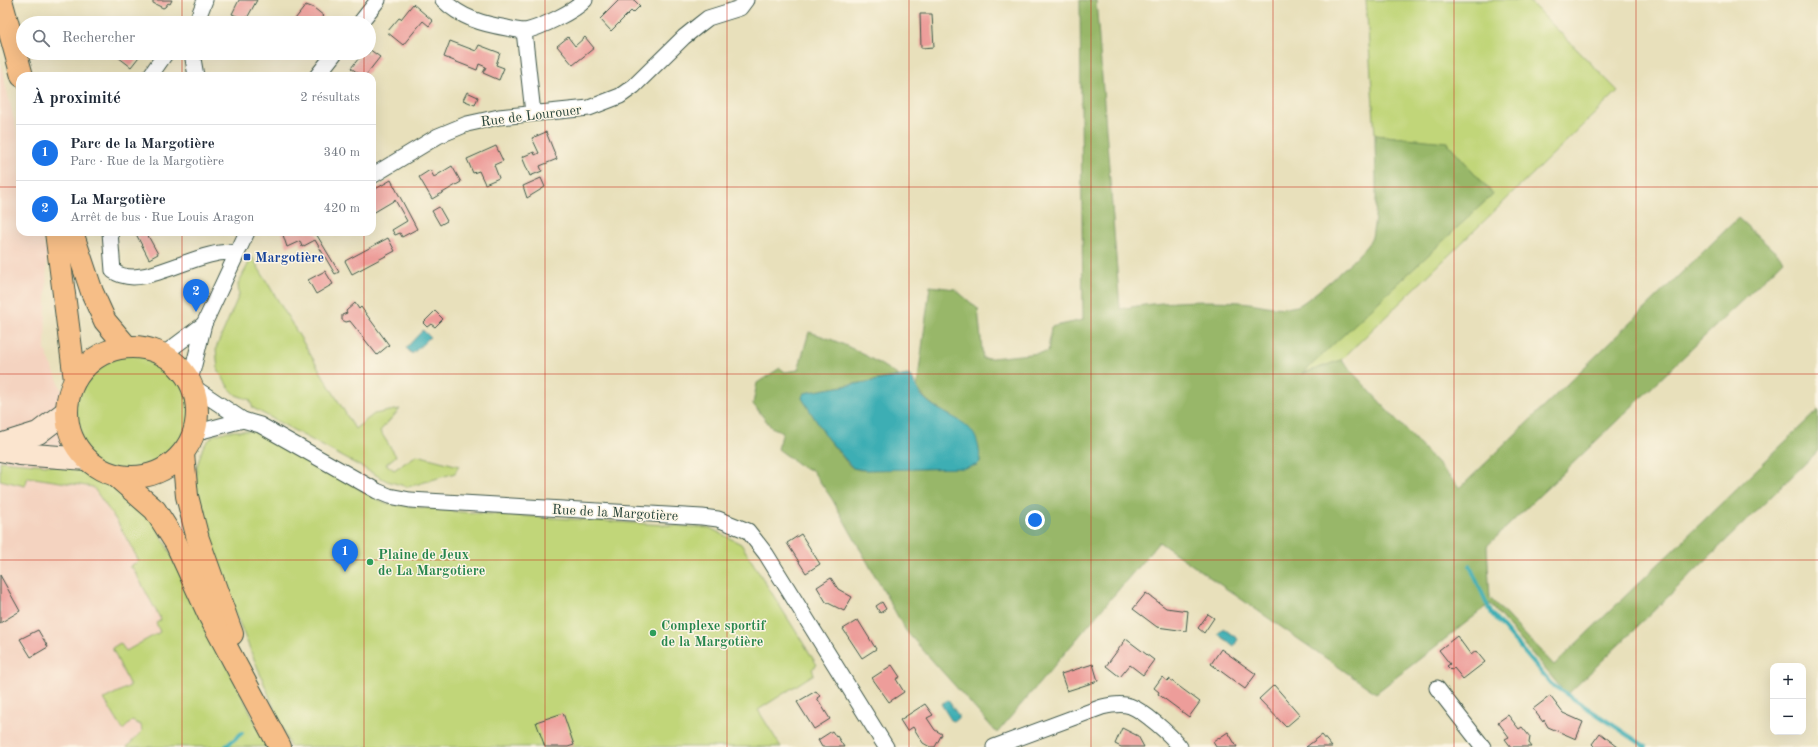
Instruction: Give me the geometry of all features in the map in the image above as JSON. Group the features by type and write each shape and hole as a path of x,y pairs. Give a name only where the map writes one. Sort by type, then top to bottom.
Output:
{"main road":[{"path":"1,0 16,56"},
{"path":"17,60 20,72"},
{"path":"57,236 75,380"},
{"path":"73,236 95,299 105,321 127,347"},
{"path":"127,347 146,348 164,354 179,366 191,384 198,409 194,433 182,454 169,466 152,475 134,478 116,476 100,469 86,459 72,437 67,411 69,395 75,380 85,367 97,357 111,350 127,347"},
{"path":"182,454 187,496 198,539 257,701"},
{"path":"116,476 155,510 172,537 209,615 257,701 280,747"}],"street":[{"path":"199,16 205,0"},
{"path":"365,16 378,0"},
{"path":"443,0 448,5 469,18 484,24 524,31 564,15 585,0"},
{"name":"Rue de Lourouer","path":"376,174 438,136 467,124 499,117 557,112 599,105 620,96 634,86 684,36 708,18 740,8 746,1"},
{"path":"524,31 533,113"},
{"path":"153,72 161,60"},
{"path":"193,60 195,72"},
{"path":"320,72 330,60"},
{"path":"110,236 114,271 118,274 135,278 143,277 201,256 227,251 237,253"},
{"path":"191,384 204,324 245,236"},
{"path":"164,354 204,324"},
{"name":"Rue de la Margotière","path":"191,384 243,420 260,425 377,491 390,496 410,500 718,519 748,531 766,554 886,747"},
{"path":"0,445 38,433 67,411"},
{"path":"194,433 243,420"},
{"path":"0,450 20,454 86,459"},
{"path":"1437,688 1483,747"},
{"path":"994,747 1102,707 1117,704 1130,706 1141,713 1172,737 1180,747"}],"shaded area":[{"path":"0,62 16,128 16,236 42,236 47,254 45,350 103,488 246,747 0,747"}],"green space":[{"path":"1080,0 1096,0 1120,309 1150,304 1194,301 1240,302 1282,308 1297,306 1303,303 1325,286 1350,263 1369,243 1372,237 1376,199 1375,135 1447,142 1493,194 1302,374 1341,360 1460,488 1738,218 1784,260 1487,546 1490,598 1554,665 1818,410 1818,451 1567,695 1490,604 1376,693 1159,542 997,733 906,631 832,499 812,470 802,467 778,449 783,432 771,427 753,404 757,383 780,368 785,372 798,370 809,332 856,350 899,376 804,393 802,398 827,438 849,465 860,470 965,468 977,465 980,462 978,446 972,434 965,425 935,406 925,398 917,387 930,286 955,289 978,309 983,359 1048,352 1051,327 1083,320"},
{"path":"1366,0 1528,0 1618,91 1341,360 1301,374 1493,194 1447,143 1375,135"},
{"path":"252,257 355,429 374,414 400,409 380,431 396,456 386,464 394,470 417,455 459,466 455,473 408,487 387,481 253,408 250,400 236,395 229,388 218,370 216,348 239,295 238,284"},
{"path":"138,347 157,352 178,366 192,387 196,399 196,425 192,437 178,458 157,472 145,476 126,477 107,472 86,458 72,437 68,425 67,406 72,387 86,366 107,352 119,348"},
{"path":"228,431 253,431 265,435 384,503 461,512 710,528 741,544 817,665 812,669 814,674 758,710 781,747 290,747 206,541 196,486 197,466 203,447 208,441 214,435"},
{"path":"0,461 83,468 148,509 268,747 127,747 142,731 141,725 132,721 123,730 104,699 130,686 112,648 120,643 126,651 160,632 156,623 161,620 133,568 130,568 130,566 139,561 118,523 93,487 28,477 25,486 0,480"}],"water":[{"path":"423,330 430,337 412,354 406,348"},
{"path":"908,375 913,379 924,398 969,428 975,436 979,447 980,462 977,465 965,468 865,470 853,468 827,438 802,398 804,393"},
{"path":"1223,628 1238,639 1234,646 1218,634"},
{"path":"948,700 958,715 958,718 954,721 951,720 941,704"}],"building":[{"path":"153,0 172,0 170,4 168,3 163,8 153,3"},
{"path":"239,0 257,0 248,16 237,16 232,14"},
{"path":"619,0 634,0 640,6 633,13 631,11 611,31 600,19"},
{"path":"413,4 433,21 429,26 423,21 403,45 387,32 399,18 401,19"},
{"path":"306,5 314,8 324,16 297,16"},
{"path":"920,14 932,14 934,47 921,48"},
{"path":"568,37 575,46 585,37 594,48 573,65 557,46"},
{"path":"450,41 476,51 479,45 500,53 496,65 504,68 499,80 483,73 486,67 479,64 477,70 444,57"},
{"path":"376,54 380,57 368,72 356,72 351,68 357,60 376,60"},
{"path":"122,60 136,60 131,67"},
{"path":"467,92 478,97 475,105 463,100"},
{"path":"546,132 557,159 540,166 542,171 530,176 522,157 534,152 535,155 539,153 532,138"},
{"path":"496,146 503,161 494,165 499,178 485,184 479,171 473,173 467,159"},
{"path":"452,166 461,182 432,199 419,177 430,170 434,177"},
{"path":"541,178 545,187 527,198 523,186"},
{"path":"391,180 417,229 402,237 400,233 395,235 392,230 407,221 395,200 376,211 376,189"},
{"path":"439,207 447,221 440,225 432,211"},
{"path":"137,236 148,236 158,254 149,259"},
{"path":"283,236 317,236 339,272 335,274 315,240 302,247 300,241 287,247"},
{"path":"388,238 395,251 352,274 345,261"},
{"path":"325,271 333,284 316,294 308,280"},
{"path":"355,303 359,309 361,307 389,345 377,355 350,321 346,322 342,320 342,315 347,313 346,311"},
{"path":"435,311 443,319 435,327 431,324 427,327 423,323"},
{"path":"801,534 820,564 806,573 787,543"},
{"path":"0,575 20,611 0,623"},
{"path":"831,578 838,589 852,597 844,611 826,602 817,587"},
{"path":"1146,593 1166,608 1188,611 1186,631 1157,627 1133,609"},
{"path":"882,602 886,609 880,613 876,606"},
{"path":"1208,614 1214,618 1204,633 1198,628"},
{"path":"858,620 876,649 862,658 843,629"},
{"path":"38,630 48,647 31,657 20,639"},
{"path":"1457,636 1471,655 1476,651 1485,662 1463,679 1454,668 1451,670 1447,666 1450,664 1439,650"},
{"path":"1126,639 1154,660 1143,675 1130,665 1120,677 1106,666"},
{"path":"1221,649 1256,674 1245,689 1211,664"},
{"path":"1093,664 1098,681 1067,691 1061,674"},
{"path":"892,665 900,677 896,679 904,692 889,702 872,678"},
{"path":"1162,677 1167,681 1169,679 1200,702 1189,717 1158,694 1159,692 1154,688"},
{"path":"1274,685 1300,715 1286,727 1259,699"},
{"path":"816,691 820,696 817,698 830,719 814,729 797,702"},
{"path":"1550,696 1563,713 1583,722 1576,739 1548,727 1544,720 1543,722 1533,709"},
{"path":"925,704 933,715 927,718 935,730 942,734 935,747 930,747 923,743 913,727 907,731 900,720"},
{"path":"563,713 574,745 568,747 545,747 536,722"},
{"path":"1508,715 1519,729 1522,727 1530,737 1529,743 1532,747 1511,747 1505,739 1509,737 1498,722"},
{"path":"1122,728 1138,736 1144,747 1121,747 1115,744"},
{"path":"832,731 844,747 822,747 818,740"},
{"path":"1228,732 1237,747 1216,747 1213,742"},
{"path":"1600,733 1618,747 1595,747 1592,744"},
{"path":"1322,735 1332,747 1306,747"}],"waterway":[{"path":"1470,566 1491,613 1551,684 1646,747"},
{"path":"225,747 242,733"}],"place":[{"name":"Margotière","path":"247,257"},
{"name":"La Margotière","path":"196,312"},
{"name":"Plaine de Jeux de La Margotiere","path":"370,562"},
{"name":"Parc de la Margotière","path":"345,572"},
{"name":"Complexe sportif de la Margotière","path":"653,633"}]}
